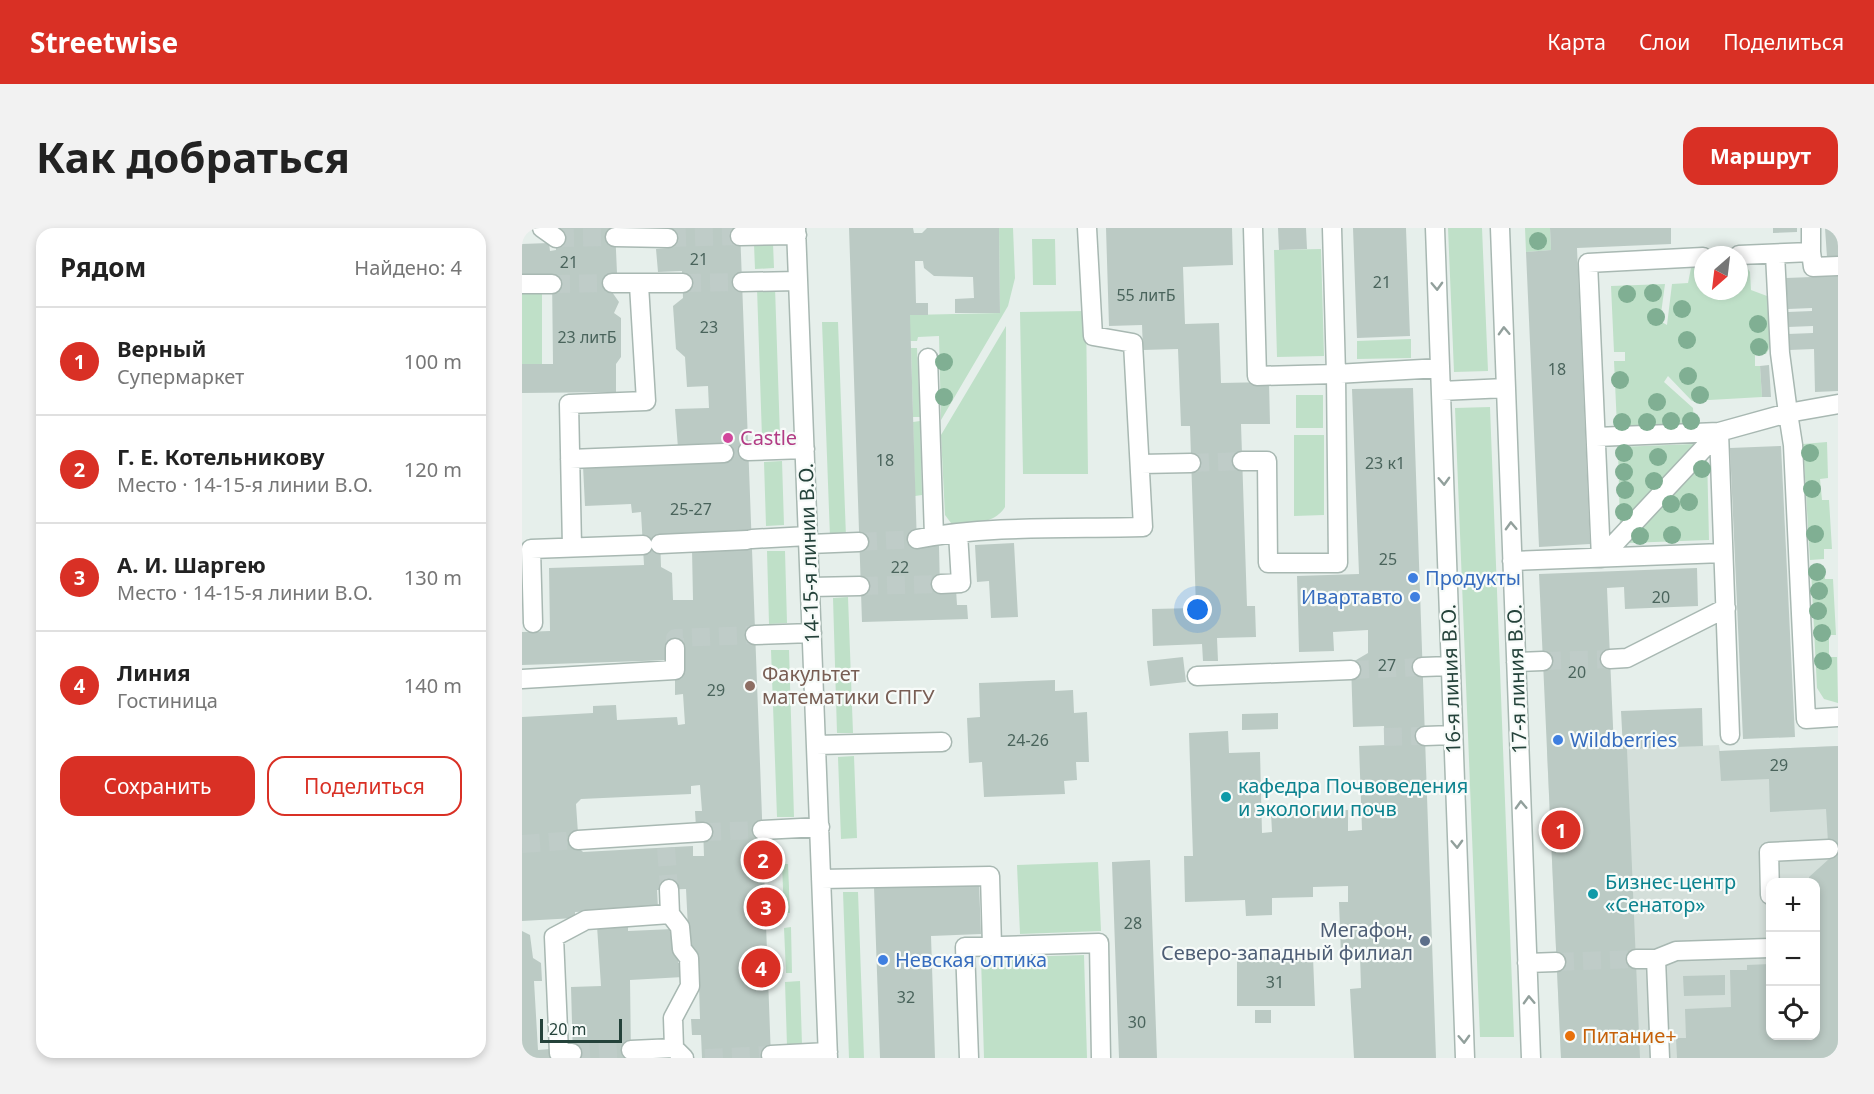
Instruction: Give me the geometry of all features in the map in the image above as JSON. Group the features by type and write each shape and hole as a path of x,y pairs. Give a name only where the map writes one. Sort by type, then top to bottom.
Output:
{"street":[{"path":"928,358 925,537 958,533 1143,527 1133,343 1093,336 1087,228"},
{"path":"1253,228 1257,376 1440,368"},
{"path":"1242,461 1267,461 1268,563 1338,563 1332,228"},
{"name":"16-я линия В.О.","path":"1435,228 1465,1058"},
{"name":"17-я линия В.О.","path":"1500,228 1531,1058"},
{"path":"1810,228 1813,267 1838,266"},
{"path":"740,236 797,231"},
{"name":"14-15-я линии В.О.","path":"797,231 828,1055"},
{"path":"615,237 668,238"},
{"path":"1748,255 1812,252"},
{"path":"1775,254 1780,353 1793,445 1806,719 1838,717"},
{"path":"1600,558 1588,263 1694,257"},
{"path":"742,282 798,281"},
{"path":"612,283 639,285 682,283"},
{"path":"522,284 552,284"},
{"path":"572,547 569,404 646,401 639,285"},
{"path":"1441,391 1506,388"},
{"path":"1596,437 1719,432 1788,413 1838,404"},
{"path":"1719,432 1730,735"},
{"path":"1600,558 1719,432"},
{"path":"748,451 805,449"},
{"path":"570,459 724,453"},
{"path":"1141,464 1191,463"},
{"path":"941,584 961,582 958,533"},
{"path":"533,623 531,549 749,540 859,542"},
{"path":"1512,561 1723,553"},
{"path":"810,587 860,586"},
{"path":"1610,658 1627,658 1726,608"},
{"path":"755,635 812,633"},
{"path":"522,679 675,670 675,648"},
{"path":"1516,662 1543,661"},
{"path":"1422,667 1451,666"},
{"path":"1197,676 1351,670"},
{"path":"1425,736 1454,735"},
{"path":"816,745 942,742"},
{"path":"762,830 820,827"},
{"path":"578,840 666,841 703,832"},
{"path":"1769,878 1768,852 1829,849"},
{"path":"821,879 990,876 992,946"},
{"path":"631,1050 679,1053 673,1018 690,986 689,958 682,949 680,927 670,914 669,890"},
{"path":"572,1053 559,1053 554,937 586,920 670,914"},
{"path":"969,1058 965,948 1099,943 1101,1058"},
{"path":"1636,959 1656,959 1676,951 1766,948"},
{"path":"1656,959 1660,1058"},
{"path":"1527,963 1556,962"},
{"path":"771,1055 828,1055"}],"shaded area":[{"name":"Бизнес-центр «Сенатор»","path":"1719,745 1720,751 1838,746 1838,1058 1561,1058 1547,752"}],"green space":[{"path":"999,228 1013,228 1015,278 1008,306 941,420 939,336 918,337 917,341 910,341 910,315 1000,313"},
{"path":"1448,228 1482,228 1488,371 1454,372"},
{"path":"1525,228 1550,228 1551,250 1526,252"},
{"path":"1032,239 1055,239 1056,285 1033,285"},
{"path":"773,243 774,268 755,269 754,244"},
{"path":"1321,249 1324,356 1277,357 1274,250"},
{"path":"1691,268 1694,268 1694,300 1748,300 1748,269 1751,290 1767,296 1770,347 1766,354 1755,355 1755,366 1760,366 1762,397 1692,401 1668,376 1664,382 1693,408 1694,423 1617,427 1614,361 1625,361 1625,352 1614,352 1611,286 1665,284 1660,321 1667,325 1672,284 1688,283"},
{"path":"775,287 780,437 762,438 757,288"},
{"path":"542,290 542,364 522,364 522,291"},
{"path":"1086,311 1088,474 1023,474 1020,312"},
{"path":"822,322 838,322 846,537 830,537"},
{"path":"1006,326 1005,507 1001,513 988,520 966,524 951,523 945,515 941,435"},
{"path":"1411,339 1411,358 1357,359 1357,341"},
{"path":"911,348 917,348 920,417 913,417"},
{"path":"1296,395 1323,395 1323,428 1296,428"},
{"path":"1490,407 1514,1037 1480,1037 1455,408"},
{"path":"920,421 922,495 915,496 913,422"},
{"path":"1294,435 1324,435 1324,515 1294,516"},
{"path":"1827,442 1828,478 1820,479 1822,500 1829,500 1832,549 1824,549 1824,559 1810,560 1803,444"},
{"path":"1694,444 1620,528 1618,447"},
{"path":"1707,454 1709,540 1627,543"},
{"path":"782,461 784,525 766,526 764,462"},
{"path":"767,551 785,551 787,623 769,624"},
{"path":"1825,569 1825,579 1833,579 1836,635 1829,635 1829,657 1837,657 1838,703 1824,699 1817,688 1811,570"},
{"path":"848,597 853,733 837,733 833,598"},
{"path":"771,650 789,650 794,817 777,817"},
{"path":"854,756 857,838 841,839 838,757"},
{"path":"1098,862 1101,931 1020,934 1017,865"},
{"path":"782,864 788,864 790,913 784,913"},
{"path":"843,892 858,892 864,1058 849,1058"},
{"path":"791,927 792,973 786,973 784,928"},
{"path":"1084,955 1087,1058 984,1058 981,958"},
{"path":"800,981 802,1045 787,1046 785,982"}],"building":[{"path":"556,228 615,228 617,273 612,274 612,292 619,302 614,313 621,318 621,357 616,364 616,392 522,393 522,364 553,364 552,274 522,275 522,244 549,243 550,251 556,250"},
{"path":"668,228 740,228 771,1058 702,1058 701,1035 692,1035 691,1019 700,1019 698,953 689,948 686,889 657,890 658,908 575,912 575,918 522,921 522,717 593,713 593,706 616,705 617,720 677,717 678,725 685,724 683,694 675,695 675,678 682,677 680,648 672,660 522,665 522,632 550,631 549,568 644,565 641,512 632,513 631,504 585,506 583,466 678,448 675,409 709,408 708,386 687,387 685,357 676,349 673,306 683,298 682,271 658,272 656,249 669,248","holes":["660,537 692,549 693,600 673,600 672,573 661,567","700,785 702,811 695,811 696,827 703,826 704,856 693,856 693,846 583,852 579,848 576,804 581,799 691,794 691,786"]},
{"path":"849,228 913,228 914,233 922,233 927,228 999,228 1000,313 955,313 955,299 974,298 973,277 934,276 924,268 923,261 915,261 916,303 928,303 928,315 910,315 917,546 939,546 940,589 956,589 957,605 967,605 968,619 862,622"},
{"path":"1106,228 1232,228 1233,265 1183,267 1185,324 1219,323 1221,383 1269,382 1270,424 1241,424 1247,606 1255,606 1256,637 1217,638 1218,661 1203,661 1202,644 1153,646 1152,609 1196,608 1190,426 1181,426 1178,349 1143,350 1142,325 1109,326"},
{"path":"1278,228 1306,228 1307,249 1279,250"},
{"path":"1353,228 1406,228 1410,336 1357,338"},
{"path":"1550,228 1671,228 1671,244 1577,248 1590,544 1539,547 1526,252 1551,250"},
{"path":"1773,228 1797,228 1797,232 1773,233"},
{"path":"1825,228 1838,228 1838,257 1827,257"},
{"path":"1838,276 1838,391 1815,392 1814,349 1789,350 1788,334 1813,333 1813,326 1788,327 1788,312 1812,311 1812,308 1788,309 1786,278"},
{"path":"1769,365 1771,397 1762,397 1760,366"},
{"path":"1413,388 1436,1058 1354,1058 1350,989 1361,988 1360,955 1341,956 1339,902 1348,902 1348,886 1313,887 1313,897 1272,898 1272,915 1246,916 1245,900 1185,902 1184,856 1193,856 1189,733 1228,731 1229,753 1260,752 1262,833 1272,832 1271,813 1348,810 1348,831 1362,830 1359,746 1385,745 1384,726 1353,727 1351,663 1368,653 1368,630 1333,632 1334,651 1299,652 1297,576 1359,574 1352,389"},
{"path":"1781,446 1795,737 1743,739 1730,448"},
{"path":"1014,543 1018,617 991,618 989,581 977,582 975,545"},
{"path":"1697,568 1698,606 1625,609 1624,587 1607,588 1614,749 1623,749 1621,711 1702,708 1703,746 1627,749 1640,1058 1561,1058 1539,574"},
{"path":"1183,657 1186,682 1150,686 1147,661"},
{"path":"1055,680 1055,691 1073,690 1074,713 1087,712 1089,762 1076,762 1077,780 1064,781 1065,794 984,797 982,762 969,763 967,718 980,717 979,683"},
{"path":"1278,713 1278,729 1242,730 1242,714"},
{"path":"1838,746 1838,1058 1677,1058 1676,1038 1686,1038 1685,1009 1731,1007 1730,970 1747,970 1747,965 1766,964 1766,1040 1820,1040 1820,878 1809,877 1829,859 1826,809 1770,812 1769,779 1721,781 1719,751"},
{"path":"1150,860 1157,1058 1119,1058 1112,862"},
{"path":"979,883 981,934 931,936 935,1058 880,1058 874,887"},
{"path":"628,924 628,931 673,929 675,955 678,955 678,963 682,963 683,977 630,980 631,1058 573,1058 571,987 601,986 597,926"},
{"path":"522,931 530,935 533,958 541,963 542,981 534,981 538,1050 550,1049 550,1058 522,1058"},
{"path":"1237,956 1313,957 1315,1006 1237,1006"},
{"path":"1725,975 1725,995 1684,996 1683,976"},
{"path":"1255,1010 1271,1010 1271,1023 1255,1023"}],"tunnel":[{"path":"668,238 740,236"},
{"path":"556,238 615,237"},
{"path":"683,283 742,282"},
{"path":"552,284 612,283"},
{"path":"1191,463 1242,461"},
{"path":"859,542 917,539"},
{"path":"860,586 941,584"},
{"path":"675,648 675,638 755,635"},
{"path":"1543,661 1610,659"},
{"path":"1351,670 1422,667"},
{"path":"1384,737 1425,736"},
{"path":"703,832 762,830"},
{"path":"522,844 578,840"},
{"path":"666,848 669,889"},
{"path":"1556,962 1636,959"},
{"path":"572,1053 631,1050"},
{"path":"705,1058 771,1055"}],"place":[{"name":"Castle","path":"728,438"},
{"name":"Продукты","path":"1413,578"},
{"name":"Ивартавто","path":"1415,597"},
{"name":"Факультет математики СПГУ","path":"750,686"},
{"name":"Wildberries","path":"1558,740"},
{"name":"кафедра Почвоведения и экологии почв","path":"1226,797"},
{"name":"Верный","path":"1561,830"},
{"name":"Г. Е. Котельникову","path":"763,860"},
{"name":"Бизнес-центр «Сенатор»","path":"1593,894"},
{"name":"А. И. Шаргею","path":"766,907"},
{"name":"Мегафон, Северо-западный филиал","path":"1425,941"},
{"name":"Невская оптика","path":"883,960"},
{"name":"Линия","path":"761,968"},
{"name":"Питание+","path":"1570,1036"}]}
